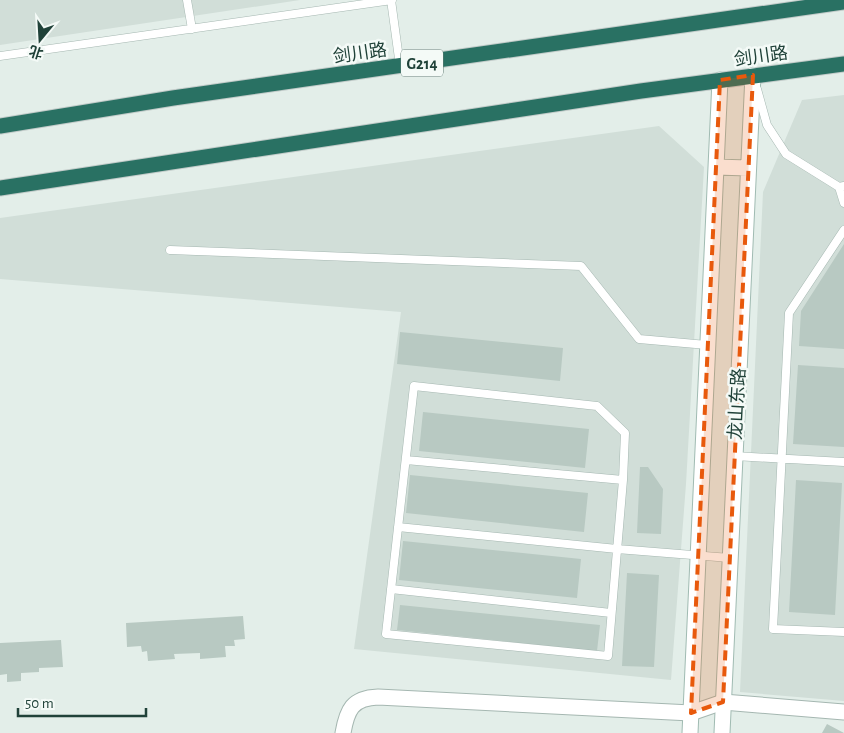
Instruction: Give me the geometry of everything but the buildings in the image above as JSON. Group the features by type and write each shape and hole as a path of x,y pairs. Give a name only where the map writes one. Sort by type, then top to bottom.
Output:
{"highway":[{"name":"剑川路","path":"0,126 173,98 844,2"},
{"name":"剑川路","path":"0,188 753,75 844,64"}],"street":[{"name":"龙山东路","path":"722,733 753,75"},
{"name":"龙山东路","path":"690,733 720,80"},
{"path":"716,167 748,168"},
{"path":"343,733 345,722 352,707 356,702 368,697 691,713 723,702 844,712"}],"lane":[{"path":"187,0 192,29"},
{"path":"0,56 391,0 400,66"},
{"path":"753,75 767,125 786,154 842,186 844,203"},
{"path":"844,230 789,314 773,629 844,632"},
{"path":"170,250 580,266 639,339 707,345"},
{"path":"414,386 597,406 625,433 623,480 608,656 386,634 414,386"},
{"path":"734,456 844,462"},
{"path":"406,460 623,480"},
{"path":"398,527 617,549 730,558"},
{"path":"391,589 611,613"}],"highlighted area":[{"path":"753,75 723,702 691,713 698,556 720,80"}],"shaded area":[{"path":"0,0 300,0 0,45"},
{"path":"844,95 844,701 740,692 763,192 802,100"},
{"path":"659,126 704,167 686,484 671,680 354,649 401,312 0,279 0,218"}]}
